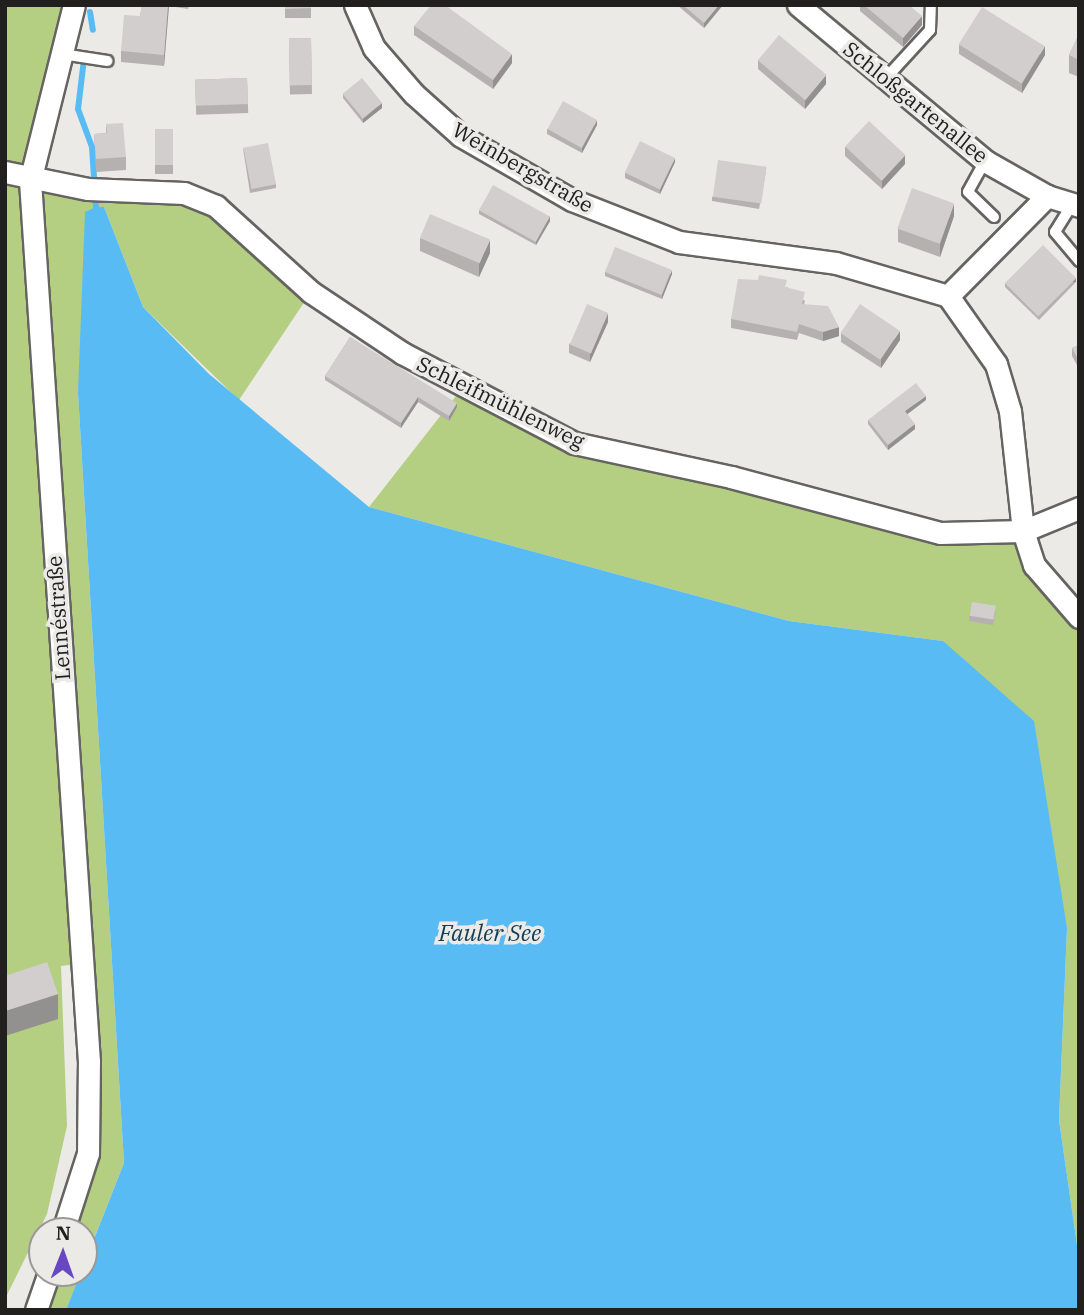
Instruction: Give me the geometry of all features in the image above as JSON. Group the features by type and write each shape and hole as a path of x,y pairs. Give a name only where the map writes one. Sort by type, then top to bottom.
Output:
{"street":[{"name":"Lennéstraße","path":"67,1217 88,1153 89,1062 30,181 70,55 74,5"},
{"name":"Weinbergstraße","path":"355,5 374,48 424,103 461,136 572,200 678,242 836,263 948,296"},
{"name":"Schloßgartenallee","path":"797,5 985,160 1047,195 1076,204"},
{"name":"Schleifmühlenweg","path":"5,172 30,181 88,189 184,193 216,206 311,292 402,353 574,443 731,477 940,533 1023,531"},
{"path":"1047,195 948,296 996,364 1010,411 1023,531 1034,565 1079,617"},
{"path":"1023,531 1079,508"},
{"path":"36,1310 44,1287"}],"lane":[{"path":"886,78 930,30 931,5"},
{"path":"70,55 101,60"},
{"path":"985,160 968,192 994,218"},
{"path":"1076,204 1055,232 1079,261"}],"green space":[{"path":"5,5 67,5 31,180 216,206 311,292 239,400 143,307 104,207 78,393 124,1163 98,1229 98,1217 67,1217 88,1153 77,964 61,966 67,1126 47,1214 46,1217 28,1217 28,1252 5,1299"},
{"path":"463,387 574,443 875,517 1023,531 1079,617 1079,1259 1059,1120 1067,928 943,641 789,621 369,507"},
{"path":"44,1287 75,1287 66,1310 36,1310"}],"water":[{"name":"Fauler See","path":"104,207 143,307 209,374 369,507 789,621 943,641 1034,721 1067,928 1059,1120 1079,1259 1079,1310 66,1310 75,1287 98,1287 98,1229 124,1163 78,393 85,212"}],"building":[{"path":"142,5 168,5 164,55 121,51 124,15 140,16"},
{"path":"285,5 311,5 311,8 285,9"},
{"path":"431,5 445,5 512,54 493,80 414,26"},
{"path":"683,5 719,5 704,23"},
{"path":"864,5 909,5 922,16 903,38"},
{"path":"982,7 1045,46 1021,84 959,44"},
{"path":"1079,34 1079,60 1069,55"},
{"path":"779,35 826,75 805,100 758,60"},
{"path":"289,38 311,38 312,85 290,85"},
{"path":"247,78 248,104 196,106 195,80"},
{"path":"362,78 382,103 363,119 343,94"},
{"path":"563,101 597,120 582,148 547,129"},
{"path":"869,121 906,155 882,181 845,147"},
{"path":"123,123 126,157 96,159 94,134 107,133 106,124"},
{"path":"155,129 173,129 173,165 155,165"},
{"path":"640,141 675,158 660,190 625,172"},
{"path":"268,143 276,184 251,189 243,148"},
{"path":"718,160 767,167 761,203 713,197"},
{"path":"493,185 550,217 536,242 479,210"},
{"path":"912,188 954,203 940,244 897,228"},
{"path":"430,214 490,239 480,263 420,238"},
{"path":"1043,245 1076,278 1038,316 1005,283"},
{"path":"615,247 672,270 661,295 605,272"},
{"path":"759,275 787,280 785,287 805,292 802,304 828,306 839,327 823,332 799,324 797,332 731,319 738,279 758,280"},
{"path":"587,304 608,313 591,353 570,345"},
{"path":"860,304 900,331 880,360 840,333"},
{"path":"350,337 457,403 449,416 418,397 401,423 325,376"},
{"path":"1079,345 1079,361 1072,348"},
{"path":"916,383 926,396 905,411 915,424 888,445 868,420"},
{"path":"972,602 996,606 994,620 970,616"},
{"path":"47,962 58,994 5,1011 5,976"}],"waterway":[{"path":"90,12 93,30"},
{"path":"84,59 78,109 92,147 96,207"}]}
